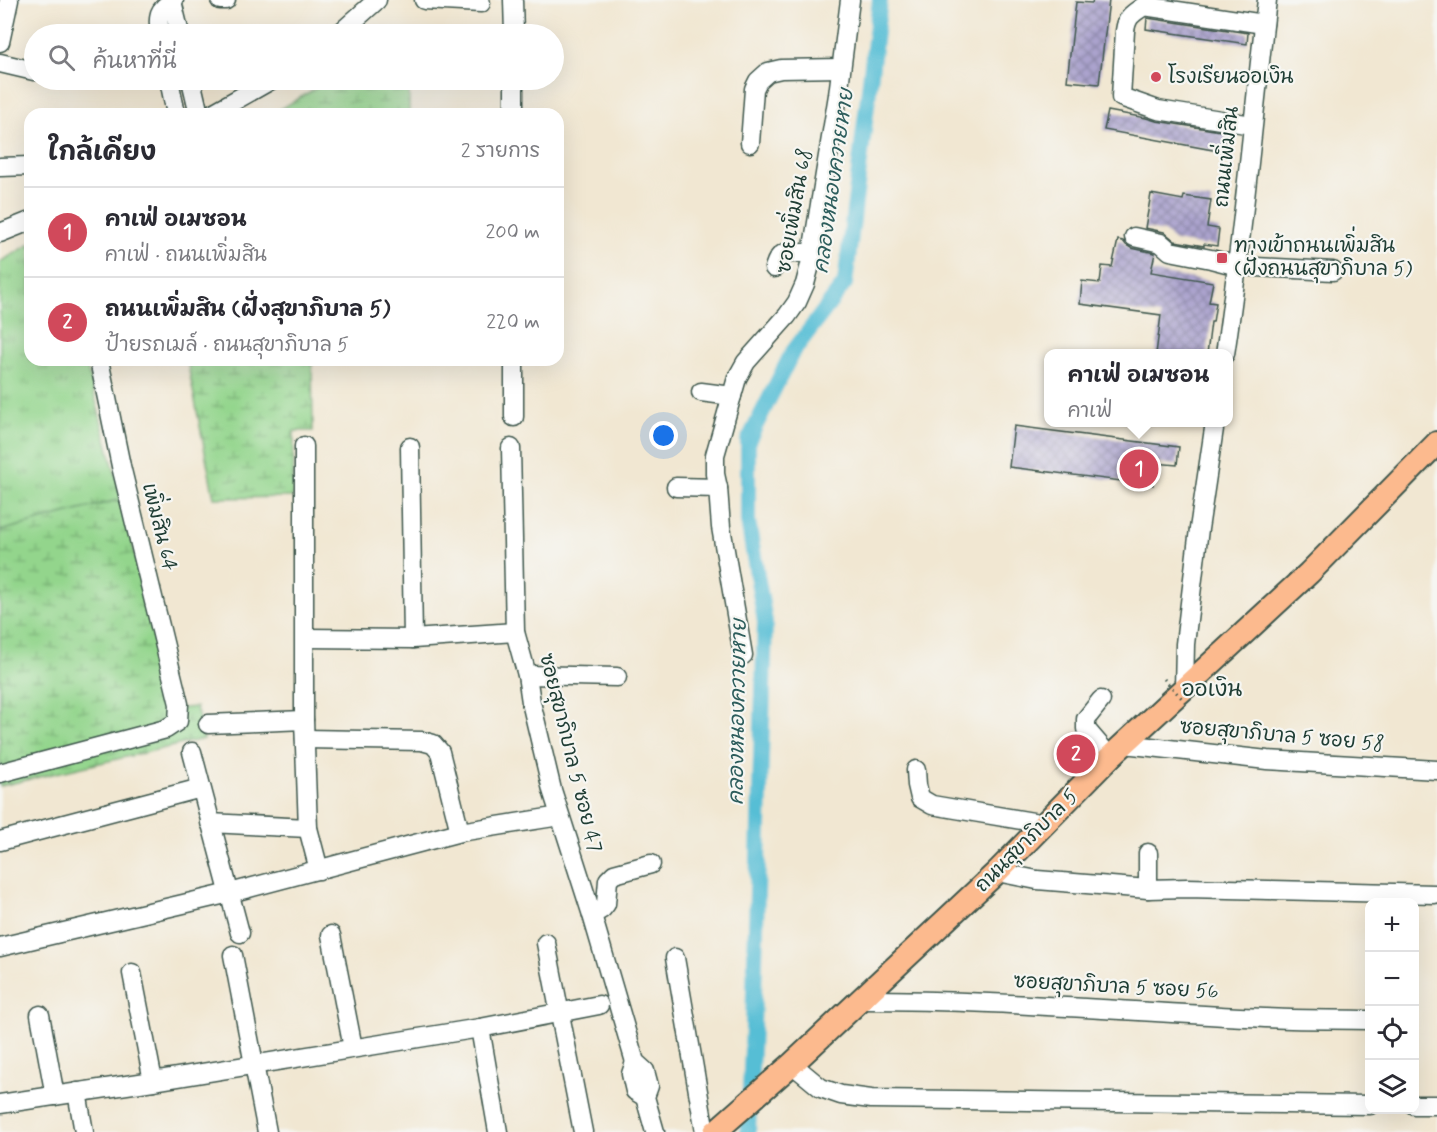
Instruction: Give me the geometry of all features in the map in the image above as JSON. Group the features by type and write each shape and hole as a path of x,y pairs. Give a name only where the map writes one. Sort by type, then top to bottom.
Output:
{"main road":[{"name":"ถนนสุขาภิบาล 5","path":"715,1132 792,1064 997,872 1117,750 1186,697 1437,443"}],"street":[{"path":"0,42 9,0"},
{"path":"220,0 226,0"},
{"path":"350,24 377,0"},
{"path":"424,0 481,3"},
{"path":"513,0 514,24"},
{"name":"ซอยเพิ่มสิน 68","path":"743,655 721,527 715,455 737,378 746,362 787,316 797,302 805,284 812,253 850,0"},
{"name":"ถนนเพิ่มสิน","path":"1227,349 1244,215 1267,0"},
{"path":"159,24 159,15 163,7 173,1 178,24"},
{"path":"1252,124 1158,111 1121,98 1127,20 1131,14 1144,6 1264,24"},
{"path":"0,63 24,69"},
{"path":"750,143 754,90 758,81 768,72 781,69 841,68"},
{"path":"171,90 175,108"},
{"path":"193,90 198,108"},
{"path":"222,108 253,90"},
{"path":"514,90 514,108"},
{"path":"0,167 24,166"},
{"path":"0,233 24,223"},
{"path":"1134,237 1161,243 1170,251 1238,266 1333,271"},
{"path":"774,268 781,255 812,253"},
{"name":"เพิ่มสิน 64","path":"0,773 166,729 178,721 180,713 121,466 100,366"},
{"path":"514,366 514,417"},
{"path":"701,392 732,396"},
{"path":"1186,697 1185,644 1214,427"},
{"path":"304,446 304,720 308,828 319,870"},
{"path":"410,447 413,639"},
{"name":"ซอยสุขาภิบาล 5 ซอย 47","path":"511,448 515,632 527,675 531,702 552,790 635,1062 645,1071 649,1086 645,1096 655,1132"},
{"path":"676,487 718,488"},
{"path":"305,638 413,639 515,632"},
{"path":"527,675 617,677"},
{"path":"1101,700 1086,719 1086,729 1117,750"},
{"path":"208,724 304,720"},
{"path":"305,739 422,741 433,744 440,752 460,832"},
{"name":"ซอยสุขาภิบาล 5 ซอย 58","path":"1117,750 1437,770"},
{"path":"192,752 240,933"},
{"path":"916,770 920,798 932,806 1045,824"},
{"path":"0,841 201,788"},
{"path":"0,947 230,893 460,832 560,816"},
{"path":"210,823 308,828"},
{"path":"1148,889 1149,853"},
{"path":"592,915 606,904 610,876 651,864"},
{"path":"997,872 1037,880 1148,889 1435,894"},
{"path":"331,935 353,1048"},
{"path":"546,944 583,1132"},
{"path":"233,955 267,1132"},
{"path":"675,958 705,1132"},
{"path":"132,973 153,1081"},
{"name":"ซอยสุขาภิบาล 5 ซอย 56","path":"861,1000 915,1000 1266,1018 1365,1020"},
{"path":"0,1104 480,1028 599,1005"},
{"path":"40,1016 55,1096"},
{"path":"480,1028 497,1132"},
{"path":"792,1064 821,1088 841,1095 871,1100 1365,1105"},
{"path":"77,1092 84,1132"},
{"path":"1419,1105 1437,1105"}],"path":[{"path":"1164,679 1186,697"}],"green space":[{"path":"313,90 409,90 409,108 282,108"},
{"path":"24,248 24,366 87,366 122,499 0,531 0,262"},
{"path":"188,366 312,366 313,431 294,431 293,497 214,498"},
{"path":"122,499 170,709 196,707 204,739 0,786 0,531"}],"building":[{"path":"1093,0 1109,0 1099,84 1067,81 1076,2 1092,3"},
{"path":"1147,18 1248,33 1247,44 1146,29"},
{"path":"1108,111 1227,132 1224,152 1104,130"},
{"path":"1151,194 1183,200 1184,196 1211,200 1207,227 1219,229 1217,246 1175,241 1164,232 1145,228"},
{"path":"1118,240 1131,248 1155,253 1151,272 1213,282 1209,302 1216,303 1208,349 1157,349 1161,315 1080,304 1082,281 1100,283 1102,266 1112,267"},
{"path":"1014,426 1179,447 1177,465 1155,463 1153,485 1009,467"}],"waterway":[{"name":"คลองหนองควายหาย","path":"748,1132 765,622 748,521 748,441 792,353 845,283 880,0"}],"place":[{"name":"โรงเรียนออเงิน","path":"1156,77"},
{"name":"ทางเข้าถนนเพิ่มสิน (ฝั่งถนนสุขาภิบาล 5)","path":"1222,258"},
{"name":"คาเฟ่ อเมซอน","path":"1139,469"},
{"name":"ถนนเพิ่มสิน (ฝั่งสุขาภิบาล 5)","path":"1076,754"}],"district":[{"name":"ออเงิน","path":"1212,690"}]}
